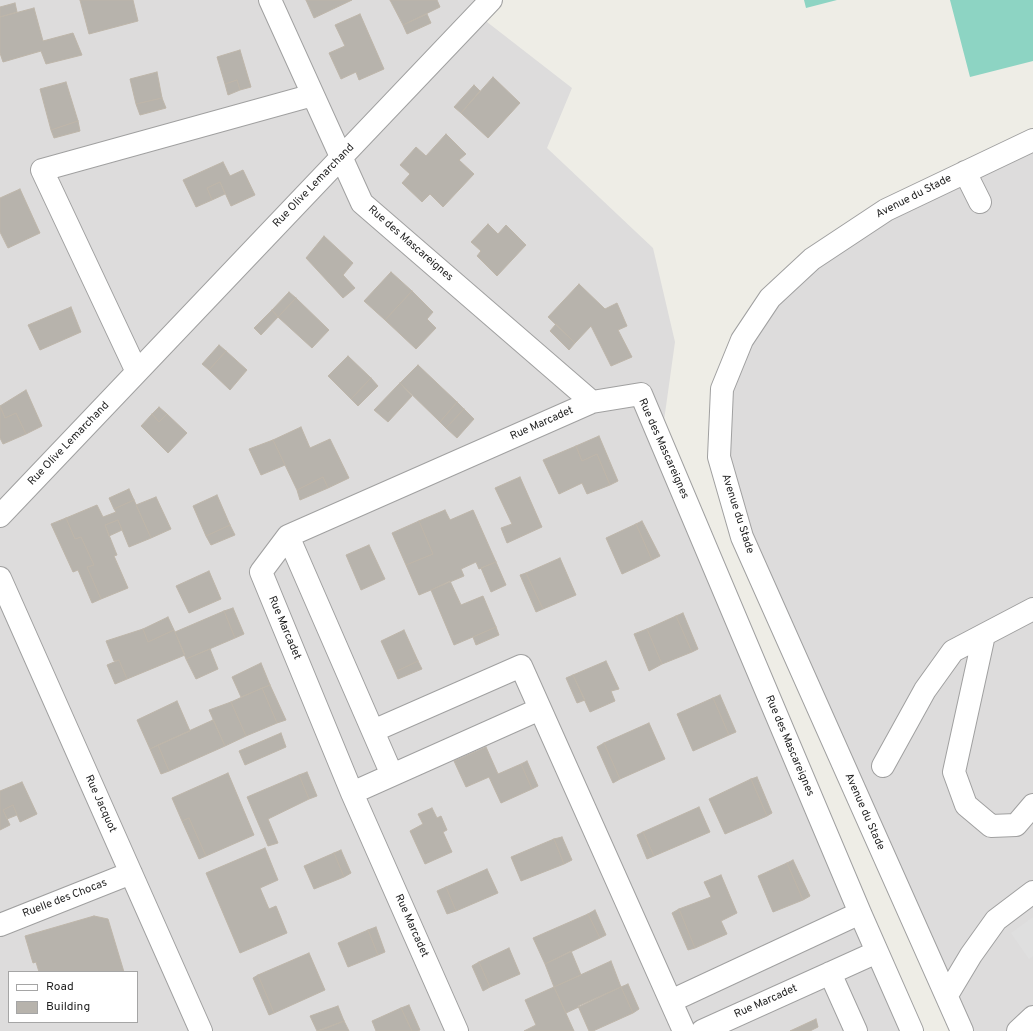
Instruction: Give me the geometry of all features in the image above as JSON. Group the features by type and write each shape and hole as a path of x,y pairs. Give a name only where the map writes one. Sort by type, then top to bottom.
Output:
{"street":[{"name":"Rue des Mascareignes","path":"270,0 362,203 592,402 641,394 860,913 912,1031"},
{"name":"Rue Olive Lemarchand","path":"0,516 491,0"},
{"path":"137,372 42,170 313,95"},
{"name":"Avenue du Stade","path":"962,1031 742,537 719,457 722,389 742,340 770,298 812,259 886,210 1033,140"},
{"path":"964,172 980,202"},
{"name":"Rue Marcadet","path":"457,1031 352,793 261,572 288,536 592,402"},
{"path":"288,536 392,775"},
{"name":"Rue Jacquot","path":"2,590 201,1031"},
{"path":"883,766 925,690 953,651 1033,609"},
{"path":"984,634 954,772 966,805 991,826 1016,825 1033,805"},
{"path":"373,731 522,666 684,1031"},
{"path":"352,793 540,709"},
{"name":"Ruelle des Chocas","path":"0,925 131,873"},
{"path":"947,995 971,955 996,920 1033,892"},
{"path":"671,1001 860,913"},
{"name":"Rue Marcadet","path":"702,1031 877,952"},
{"path":"830,973 856,1031"},
{"path":"1018,1031 1033,1017"}],"shaded area":[{"path":"0,0 491,0 478,15 572,88 547,148 653,248 675,342 661,442 912,1031 0,1031"},
{"path":"1033,140 1033,1031 962,1031 719,457 742,340 812,259"},
{"path":"1033,917 1033,956 1029,959 1011,933"}],"green space":[{"path":"804,0 837,0 806,8"},
{"path":"950,0 1033,0 1033,61 970,77"}],"building":[{"path":"80,0 133,0 138,21 89,34"},
{"path":"306,0 352,0 314,18"},
{"path":"390,0 437,0 440,7 403,25"},
{"path":"15,3 17,12 0,17 0,7"},
{"path":"34,8 43,41 73,33 82,55 46,64 41,51 3,62 0,53 0,17"},
{"path":"360,14 384,69 359,80 356,72 341,79 329,53 345,46 335,25"},
{"path":"427,14 431,23 407,34 403,25"},
{"path":"240,50 251,87 240,90 237,80 225,84 217,57"},
{"path":"157,72 162,98 136,104 130,79"},
{"path":"493,77 520,103 488,138 461,113"},
{"path":"237,80 240,90 228,95 225,84"},
{"path":"66,82 78,121 51,130 40,89"},
{"path":"474,85 480,91 461,113 454,107"},
{"path":"162,98 166,108 140,115 136,104"},
{"path":"78,121 80,131 54,138 51,130"},
{"path":"446,134 466,154 459,160 474,174 443,207 430,194 422,202 402,183 410,174 400,165 416,147 426,156"},
{"path":"223,162 230,176 243,170 255,195 231,206 220,182 207,188 212,200 196,207 183,180"},
{"path":"220,182 225,194 212,200 207,188"},
{"path":"20,189 40,233 8,248 0,232 0,198"},
{"path":"488,224 498,234 506,225 526,245 497,276 477,256 481,251 471,242"},
{"path":"324,236 353,263 343,275 355,288 343,298 306,258"},
{"path":"391,272 412,291 385,320 364,301"},
{"path":"579,284 605,309 617,303 627,326 618,330 632,357 611,366 591,326 575,343 548,317"},
{"path":"412,291 433,312 427,319 436,328 416,349 385,320"},
{"path":"289,292 296,298 278,317 272,310"},
{"path":"296,298 329,330 312,348 278,317"},
{"path":"71,307 81,332 40,350 28,325"},
{"path":"272,310 278,317 261,335 254,328"},
{"path":"556,324 575,343 569,350 550,331"},
{"path":"219,345 226,351 209,370 202,364"},
{"path":"226,351 247,370 230,390 209,370"},
{"path":"348,356 371,378 351,399 328,376"},
{"path":"418,365 457,402 440,422 400,383"},
{"path":"371,378 378,386 358,406 351,399"},
{"path":"400,383 412,396 388,422 374,410"},
{"path":"26,390 42,426 26,434 16,413 5,418 0,406"},
{"path":"457,402 464,409 446,428 440,422"},
{"path":"0,406 5,418 16,413 26,434 3,444 0,438"},
{"path":"159,407 167,414 159,422 152,414"},
{"path":"464,409 474,419 457,438 446,428"},
{"path":"152,414 159,422 167,414 187,433 168,453 141,426"},
{"path":"301,427 310,448 330,439 349,478 328,488 323,477 297,490 273,440"},
{"path":"599,436 618,481 610,485 597,454 582,461 576,446"},
{"path":"273,440 285,465 261,475 249,449"},
{"path":"576,446 582,461 597,454 610,485 587,494 582,483 559,494 543,460"},
{"path":"323,477 328,488 300,500 297,490"},
{"path":"520,477 542,527 507,543 501,528 512,524 495,488"},
{"path":"129,489 134,500 114,509 109,498"},
{"path":"217,495 230,525 206,536 193,506"},
{"path":"156,497 171,529 151,538 136,505"},
{"path":"134,500 151,538 129,547 118,520 105,525 117,555 114,556 128,588 101,599 87,567 94,565 81,537 75,539 66,518 97,505 103,517 116,512 114,509"},
{"path":"445,510 450,520 473,510 496,562 479,569 476,562 461,569 464,576 419,595 406,565 433,554 419,521"},
{"path":"66,518 75,539 81,537 94,565 87,567 101,599 92,603 78,570 73,572 51,524"},
{"path":"118,520 122,530 109,536 105,525"},
{"path":"419,521 433,554 406,565 392,533"},
{"path":"642,521 660,556 652,560 636,524"},
{"path":"636,524 652,560 622,574 606,538"},
{"path":"230,525 235,535 211,545 206,536"},
{"path":"369,545 385,579 361,590 346,555"},
{"path":"560,558 576,595 543,609 526,573"},
{"path":"496,562 506,585 491,592 481,568"},
{"path":"209,571 221,599 189,613 176,586"},
{"path":"526,573 543,609 536,612 520,575"},
{"path":"450,581 461,605 483,596 496,627 454,645 431,590"},
{"path":"233,608 244,634 235,638 224,611"},
{"path":"224,611 235,638 186,659 175,632"},
{"path":"683,613 698,649 692,652 676,616"},
{"path":"676,616 692,652 662,664 647,629"},
{"path":"168,617 174,630 148,642 143,629"},
{"path":"496,627 499,635 476,645 473,637"},
{"path":"143,629 148,642 174,630 185,655 127,679 119,660 114,661 106,641"},
{"path":"647,629 662,664 649,671 634,634"},
{"path":"404,630 418,661 395,672 381,641"},
{"path":"210,649 218,669 196,679 186,659"},
{"path":"119,660 127,679 115,684 107,665"},
{"path":"418,661 422,669 398,679 395,672"},
{"path":"606,661 619,689 611,691 615,701 590,712 573,675"},
{"path":"261,663 270,685 241,697 232,677"},
{"path":"573,675 585,700 577,703 566,678"},
{"path":"270,685 286,720 277,723 262,688"},
{"path":"262,688 277,723 246,736 231,702"},
{"path":"720,695 736,732 729,735 713,698"},
{"path":"713,698 729,735 693,751 677,714"},
{"path":"177,701 190,731 150,749 137,720"},
{"path":"231,702 246,736 225,746 209,710"},
{"path":"213,720 225,746 169,771 158,745"},
{"path":"649,723 665,759 620,779 604,743"},
{"path":"281,733 286,747 245,765 239,751"},
{"path":"604,743 620,779 613,783 597,747"},
{"path":"158,745 169,771 161,774 150,749"},
{"path":"486,747 498,774 521,764 532,789 501,803 489,777 466,787 454,761"},
{"path":"527,761 538,786 532,789 521,764"},
{"path":"307,772 317,796 309,799 299,775"},
{"path":"228,773 254,835 206,856 189,818 182,821 172,798"},
{"path":"299,775 309,799 268,819 278,843 268,846 247,797"},
{"path":"757,777 772,813 767,816 751,779"},
{"path":"751,779 767,816 725,834 709,799"},
{"path":"22,782 37,814 20,822 13,805 3,810 10,825 0,830 0,791"},
{"path":"13,805 17,815 7,819 3,810"},
{"path":"699,807 710,832 654,856 643,832"},
{"path":"432,808 437,818 441,816 447,830 443,832 452,852 425,864 410,831 423,824 418,814"},
{"path":"189,818 206,856 199,859 182,821"},
{"path":"643,832 654,856 647,859 637,835"},
{"path":"562,837 572,860 564,864 554,839"},
{"path":"554,839 564,864 521,881 511,857"},
{"path":"265,848 278,880 260,888 269,909 276,906 287,933 240,953 206,873"},
{"path":"341,850 351,873 344,877 334,853"},
{"path":"334,853 344,877 314,889 304,866"},
{"path":"793,860 810,896 803,900 787,863"},
{"path":"787,863 803,900 773,912 758,876"},
{"path":"487,869 498,893 456,911 446,887"},
{"path":"721,875 737,913 721,921 727,934 695,948 679,909 711,897 704,882"},
{"path":"446,887 456,911 447,914 437,891"},
{"path":"679,909 695,948 688,950 672,913"},
{"path":"595,910 606,935 600,938 588,914"},
{"path":"588,914 600,938 545,964 533,938"},
{"path":"94,916 108,919 124,971 39,971 36,962 33,963 25,936"},
{"path":"376,927 385,952 378,955 368,930"},
{"path":"368,930 378,955 348,967 338,943"},
{"path":"509,948 520,974 490,987 479,962"},
{"path":"571,951 581,975 554,987 545,964"},
{"path":"309,953 325,990 274,1013 258,975"},
{"path":"611,961 621,987 566,1013 554,987"},
{"path":"479,962 490,987 483,991 472,966"},
{"path":"258,975 274,1013 269,1015 253,978"},
{"path":"628,984 639,1009 633,1013 621,987"},
{"path":"554,987 574,1031 524,1031 536,1025 525,1000"},
{"path":"621,987 633,1013 593,1031 589,1031 578,1006"},
{"path":"409,1005 420,1030 418,1031 412,1031 401,1008"},
{"path":"338,1006 344,1021 317,1031 310,1016"},
{"path":"401,1008 412,1031 376,1031 372,1021"},
{"path":"816,1019 818,1027 810,1031 790,1031"},
{"path":"344,1021 349,1031 319,1031"}]}
